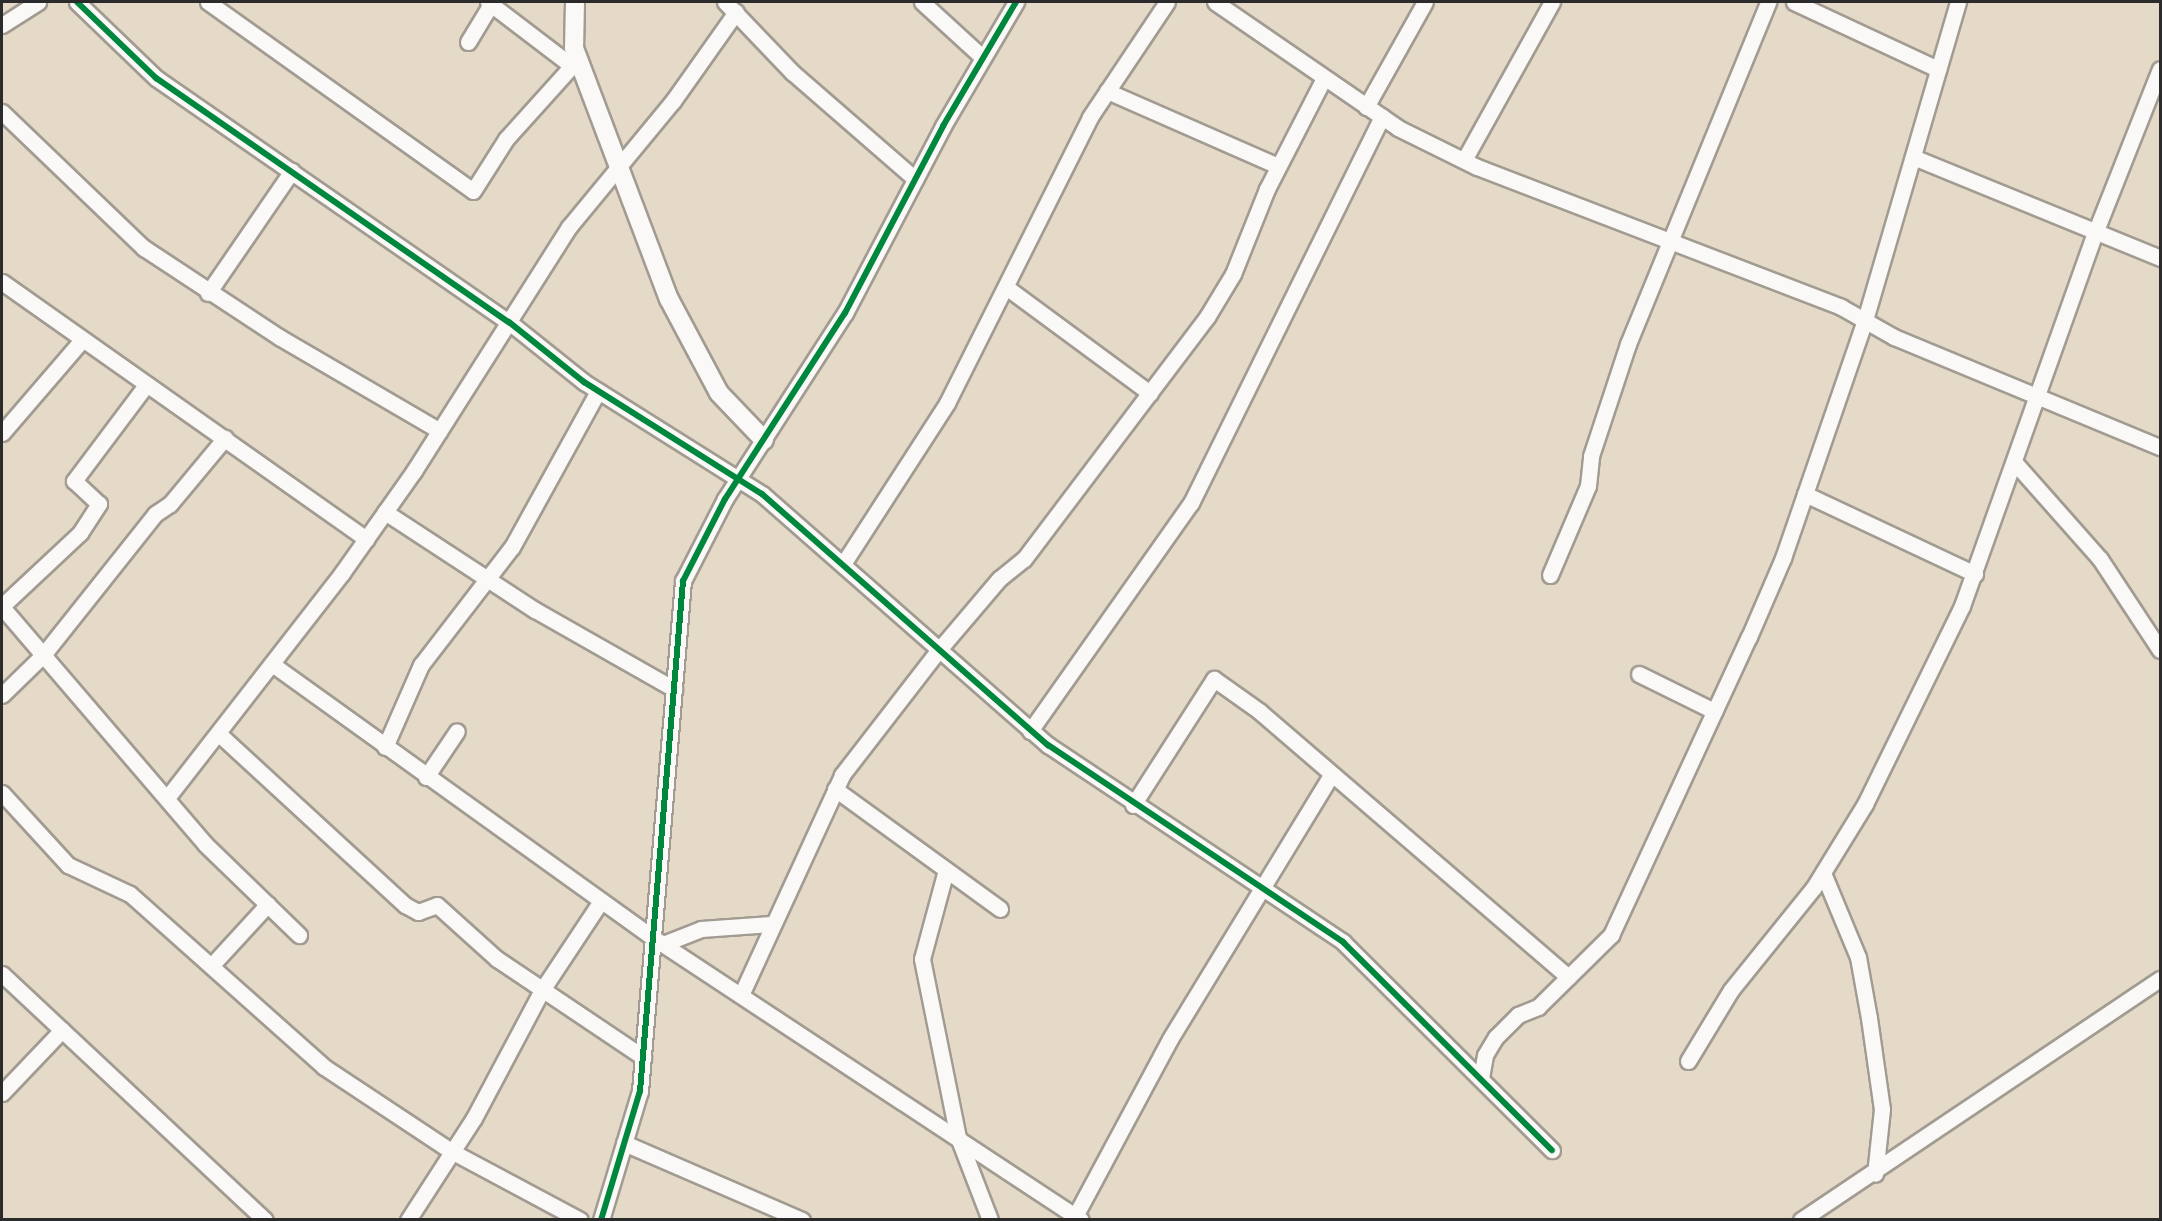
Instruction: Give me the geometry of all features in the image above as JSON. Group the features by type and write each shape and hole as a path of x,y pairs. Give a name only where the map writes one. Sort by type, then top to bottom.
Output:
{"street":[{"path":"2,26 38,2"},
{"path":"78,2 156,78 509,322 598,391 738,479 843,564 937,652 1030,731 1134,805 1343,942 1552,1150"},
{"path":"208,2 473,191 506,139 575,62"},
{"path":"575,2 575,62 615,164 699,361 739,419 764,440"},
{"path":"922,2 982,57"},
{"path":"601,1220 624,1143 643,1058 659,942 674,689 683,581 738,479 846,313 982,57 1016,2"},
{"path":"843,564 947,403 1107,91 1167,2"},
{"path":"1215,2 1323,80 1382,117 1464,160 1669,239 1865,320 2039,397 2160,447"},
{"path":"1366,107 1425,2"},
{"path":"1464,160 1552,2"},
{"path":"1550,575 1588,486 1591,456 1628,344 1669,239 1768,2"},
{"path":"1794,2 1938,69"},
{"path":"1481,1078 1485,1055 1496,1037 1568,977 1611,935 1629,903 1650,844 1714,711 1805,494 1865,320 1958,2"},
{"path":"468,42 489,3 575,62"},
{"path":"166,798 219,734 366,539 615,164 674,101 731,7 792,72 915,180"},
{"path":"1688,1061 1731,990 1823,873 1865,804 1975,574 2016,464 2095,233 2160,69"},
{"path":"741,995 771,924 836,789 937,652 999,579 1024,559 1150,393 1233,274 1278,166 1323,80"},
{"path":"1107,91 1278,166"},
{"path":"2,112 144,248 208,292 440,430"},
{"path":"1030,731 1191,503 1382,117"},
{"path":"1913,158 2160,258"},
{"path":"208,292 292,171"},
{"path":"2,282 81,341 225,438 366,539"},
{"path":"1006,288 1150,393"},
{"path":"2,433 81,341"},
{"path":"146,385 74,481 99,504 80,533 2,607 166,798 299,935"},
{"path":"386,747 421,665 486,580 539,505 598,391"},
{"path":"2,694 43,656 155,513 170,504 225,438"},
{"path":"2016,464 2100,560 2160,650"},
{"path":"1805,494 1975,574"},
{"path":"385,512 486,580 674,689"},
{"path":"272,664 426,777 659,942 958,1137 1076,1218 1170,1039 1331,775"},
{"path":"1639,674 1714,711"},
{"path":"1134,805 1214,679 1331,775 1568,977"},
{"path":"426,777 457,731"},
{"path":"219,734 405,905 418,912 437,905 497,959 643,1058"},
{"path":"836,789 1000,909"},
{"path":"2,793 68,865 130,894 324,1067 451,1151 580,1220"},
{"path":"946,870 922,959 958,1137 990,1220"},
{"path":"1823,873 1858,957 1869,1018 1882,1109 1875,1174"},
{"path":"408,1220 451,1151 542,990 601,901"},
{"path":"211,966 268,904"},
{"path":"659,942 701,929 771,924"},
{"path":"2,974 264,1219"},
{"path":"1801,1220 1875,1174 2160,979"},
{"path":"2,1093 62,1030"},
{"path":"624,1143 802,1220"}],"cycle path":[{"path":"77,2 156,78 509,322 584,382 762,494 1048,745 1343,942 1552,1150"},
{"path":"601,1220 640,1091 683,581 725,499 845,313 943,126 1016,2"}]}
